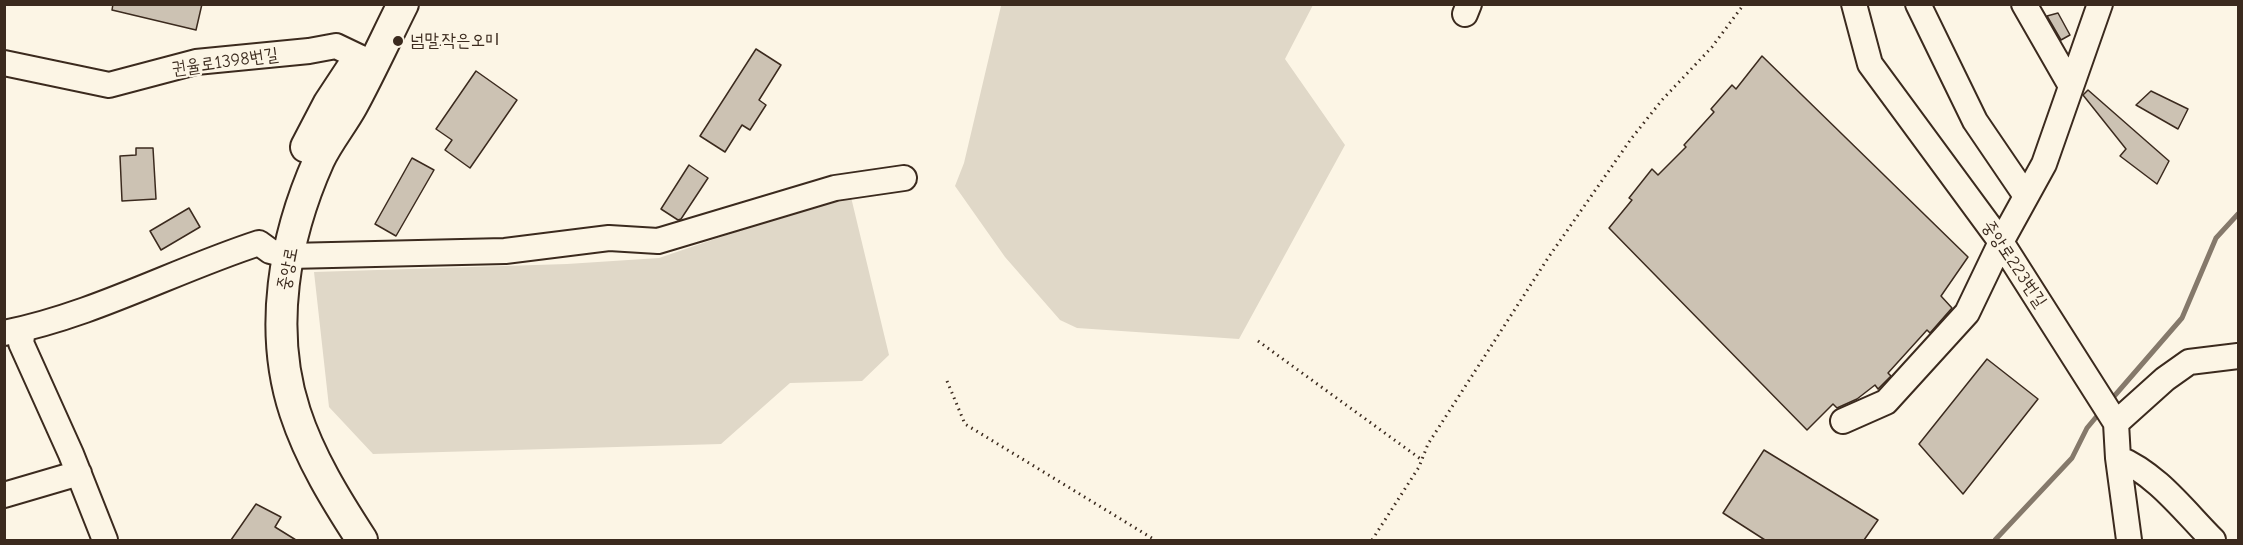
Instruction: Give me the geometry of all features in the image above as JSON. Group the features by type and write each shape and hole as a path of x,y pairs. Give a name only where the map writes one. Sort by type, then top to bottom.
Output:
{"main road":[{"name":"중앙로","path":"366,62 382,4"},
{"name":"중앙로","path":"362,540 310,450 295,412 287,382 281,340 281,205 329,102 366,62 403,4"},
{"name":"중앙로","path":"280,253 266,300 267,358 279,416 294,454 345,540"}],"street":[{"name":"중앙로223번길","path":"1854,4 1870,64 2001,242 2114,419 2129,540"},
{"path":"1918,4 1975,121 2026,196"},
{"path":"2024,4 2071,86"},
{"path":"1843,421 1886,402 1966,313 2001,242 2044,164 2100,4"},
{"name":"권율로1398번길","path":"4,63 109,85 196,62 309,51 336,46 366,62"},
{"path":"105,540 79,473 14,331 107,303 210,258 259,243 280,253 505,251 609,238 658,241 835,188 904,178"},
{"path":"2114,419 2189,362 2238,356"},
{"path":"2118,458 2136,466 2168,494 2213,540"},
{"path":"4,495 79,473"}],"path":[{"path":"1372,540 1422,460 1428,444 1526,292 1630,139 1662,100 1712,47 1744,4"},
{"path":"1258,341 1422,460"},
{"path":"947,381 965,424 1155,540"}],"shaded area":[{"path":"999,5 1313,5 1285,59 1345,145 1239,339 1077,328 1060,320 1005,257 955,186 964,163 1001,6"},
{"path":"850,193 889,355 862,381 790,383 721,444 373,454 329,407 314,272 567,264 659,258"}],"building":[{"path":"113,4 202,4 196,30 112,10"},
{"path":"2058,13 2070,35 2061,40 2047,16"},
{"path":"756,49 781,65 759,100 766,105 750,130 742,125 725,152 700,136"},
{"path":"1762,56 1968,257 1941,296 1952,308 1930,333 1927,330 1888,373 1891,376 1878,389 1875,385 1857,399 1837,408 1833,404 1807,430 1609,228 1632,200 1629,198 1652,169 1658,175 1686,147 1684,145 1714,112 1711,109 1732,85 1736,89"},
{"path":"476,71 517,100 470,168 445,150 452,140 436,129"},
{"path":"2088,90 2169,161 2157,184 2120,156 2126,149 2083,95"},
{"path":"2151,91 2188,109 2178,129 2136,105"},
{"path":"136,148 153,148 156,199 122,201 120,156 136,155"},
{"path":"412,158 434,170 396,236 375,224"},
{"path":"689,165 708,178 681,219 678,220 661,209"},
{"path":"189,208 200,227 161,250 150,231"},
{"path":"1987,359 2038,399 1963,494 1919,444"},
{"path":"1764,450 1878,520 1864,540 1765,540 1723,513"},
{"path":"256,504 281,517 275,527 296,540 231,540"}],"waterway":[{"path":"2110,401 2182,318 2216,238 2238,214"},
{"path":"1995,540 2072,458 2087,428 2102,410"}],"place":[{"name":"넘말.작은오미","path":"398,41"}]}
